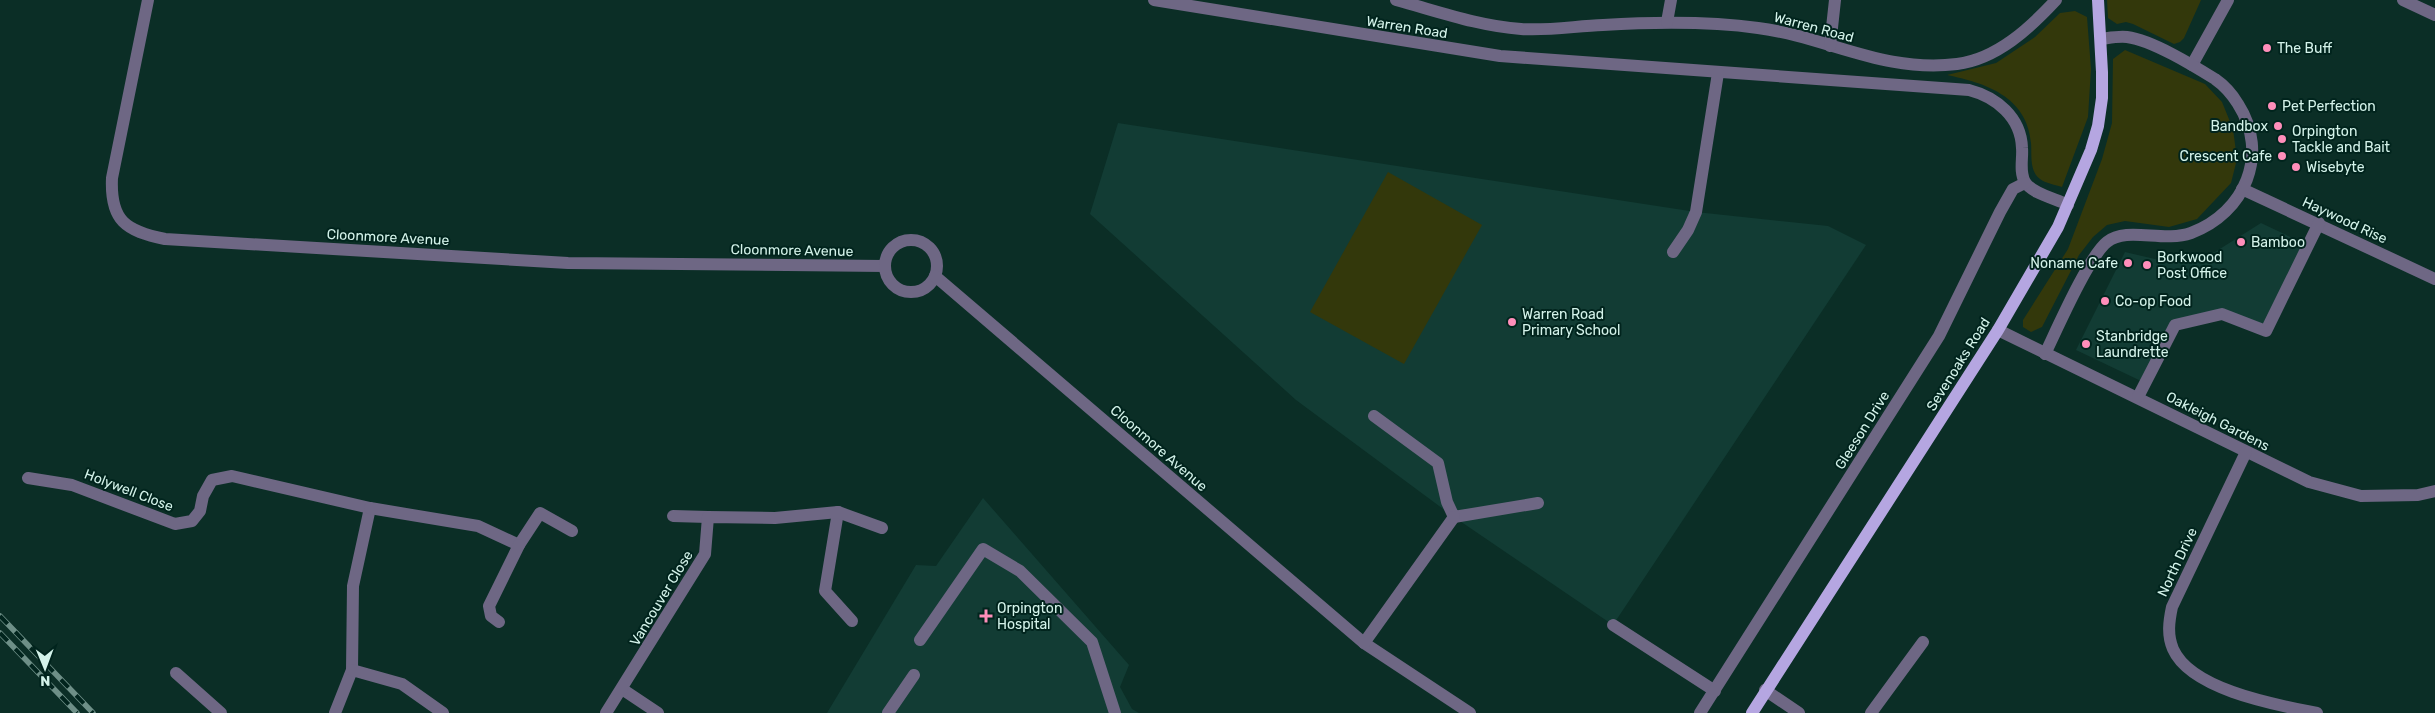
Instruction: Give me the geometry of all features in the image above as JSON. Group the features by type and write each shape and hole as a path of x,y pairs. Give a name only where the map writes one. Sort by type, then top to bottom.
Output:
{"main road":[{"name":"Sevenoaks Road","path":"1752,713 1998,330 2044,254 2068,205 2091,150 2098,126 2102,98 2098,0"}],"street":[{"name":"Cloonmore Avenue","path":"148,0 112,178 111,201 120,220 140,234 165,239 568,263 885,266"},
{"name":"Warren Road","path":"1154,0 1492,55 1957,89 1979,93 1997,102 2016,126 2022,142 2025,183"},
{"name":"Warren Road","path":"1396,0 1480,23 1521,29 1667,22 1758,28 1796,35 1872,59 1906,64 1940,65 1974,61 2003,46 2026,29 2056,0"},
{"path":"1667,22 1671,0"},
{"path":"1830,46 1835,0"},
{"path":"2192,65 2228,0"},
{"path":"2403,0 2435,15"},
{"path":"2045,354 2087,272 2100,249 2107,242 2117,236 2128,234 2173,238 2190,233 2220,217 2231,206 2250,173 2253,156 2249,126 2229,91 2192,65 2134,38 2101,38"},
{"path":"1673,252 1688,230 1696,212 1718,73"},
{"path":"2025,183 2033,189 2068,205"},
{"name":"Gleeson Drive","path":"1700,713 1939,336 2013,189 2025,183"},
{"name":"Haywood Rise","path":"2242,189 2319,223 2435,279"},
{"path":"2138,397 2175,325 2222,314 2266,331 2319,223"},
{"path":"903,241 920,241 933,252 936,259 935,276 923,289 906,291 891,282 885,266 890,250 896,244 903,241"},
{"name":"Cloonmore Avenue","path":"935,276 1364,643 1470,713"},
{"name":"Oakleigh Gardens","path":"1998,330 2309,482 2361,496 2418,495 2435,492"},
{"path":"1374,416 1438,463 1446,502 1454,517"},
{"name":"North Drive","path":"2246,452 2172,607 2168,628 2173,649 2183,664 2199,678 2260,701 2317,713"},
{"name":"Holywell Close","path":"28,478 72,485 176,524 192,520 200,511 203,496 212,480 232,476 370,508 478,526 519,545"},
{"path":"1364,643 1454,517 1538,503"},
{"path":"335,713 352,670 353,586 370,508"},
{"path":"838,512 825,591 852,621"},
{"path":"673,516 775,518 838,512 882,528"},
{"path":"499,622 491,616 489,606 519,545 540,513 572,532"},
{"name":"Vancouver Close","path":"606,713 706,554 708,517"},
{"path":"920,640 983,549 1020,570 1092,642 1115,713"},
{"path":"1612,625 1715,691"},
{"path":"1871,713 1924,642"},
{"path":"352,670 402,684 443,713"},
{"path":"176,673 221,713"},
{"path":"888,713 914,675"},
{"path":"622,690 658,713"},
{"path":"1765,690 1799,713"}],"shaded area":[{"name":"Warren Road Primary School","path":"1118,123 1696,212 1828,226 1866,245 1613,625 1454,517 1296,400 1090,214"},
{"path":"2261,223 2303,243 2264,326 2224,311 2170,324 2141,381 2076,350 2125,252 2172,263 2215,252"},
{"name":"Orpington Hospital","path":"983,498 1129,665 1120,687 1132,709 1139,713 827,713 916,565 936,566"}],"green space":[{"path":"2107,0 2201,0 2184,38 2174,44 2133,24 2126,22 2117,24 2108,18"},
{"path":"2075,11 2087,17 2091,69 2088,117 2062,187 2048,183 2036,176 2032,162 2028,127 2022,114 2013,103 2002,94 1976,82 1947,75 1996,63 2035,37 2060,13"},
{"path":"2125,50 2205,84 2222,102 2233,129 2237,159 2231,183 2197,219 2169,227 2125,221 2107,225 2093,237 2079,255 2042,327 2031,332 2023,327 2023,320 2068,249 2102,159 2112,123 2113,59"},
{"path":"1388,172 1482,225 1404,364 1310,312"}],"railway":[{"path":"0,616 93,713"},
{"path":"0,633 77,713"}],"place":[{"name":"The Buff","path":"2267,48"},
{"name":"Pet Perfection","path":"2272,106"},
{"name":"Bandbox","path":"2278,126"},
{"name":"Orpington Tackle and Bait","path":"2282,139"},
{"name":"Crescent Cafe","path":"2282,156"},
{"name":"Wisebyte","path":"2296,167"},
{"name":"Bamboo","path":"2241,242"},
{"name":"Noname Cafe","path":"2128,263"},
{"name":"Borkwood Post Office","path":"2147,265"},
{"name":"Co-op Food","path":"2105,301"},
{"name":"Warren Road Primary School","path":"1512,322"},
{"name":"Stanbridge Laundrette","path":"2086,344"},
{"name":"Orpington Hospital","path":"986,616"}]}
